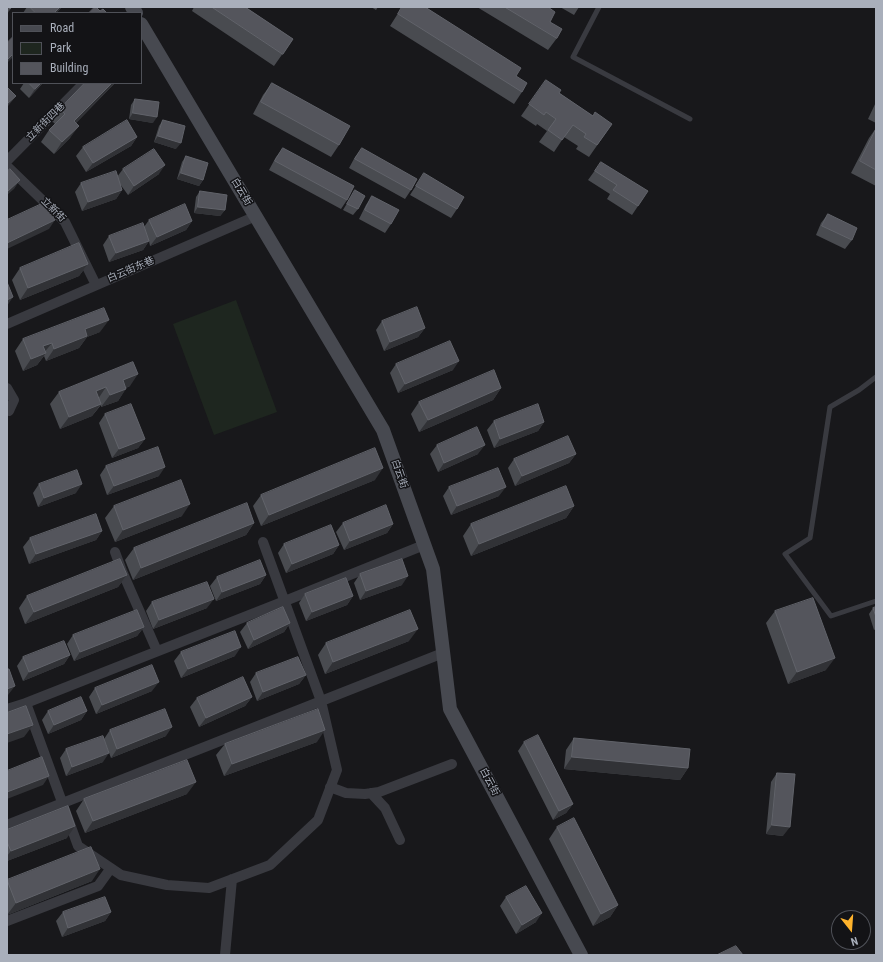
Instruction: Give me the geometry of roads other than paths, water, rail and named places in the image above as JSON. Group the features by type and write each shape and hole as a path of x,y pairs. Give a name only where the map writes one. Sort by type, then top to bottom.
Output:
{"main road":[{"name":"白云街","path":"142,25 384,430 432,569 450,709 581,955"}],"street":[{"name":"立新街四巷","path":"7,161 83,84"},
{"name":"立新街","path":"7,166 66,222 96,285"},
{"name":"白云街东巷","path":"7,324 256,216"},
{"path":"7,388 14,400 9,411 7,410"},
{"path":"26,702 78,846 121,875 167,885 209,888 270,865 318,820 336,770 321,701 263,542"},
{"path":"7,709 285,601 424,545"},
{"path":"115,552 157,651"},
{"path":"7,825 443,653"},
{"path":"330,787 346,793 365,794 379,792 452,764"},
{"path":"371,793 385,808 400,840"},
{"path":"7,921 98,886 112,868"},
{"path":"226,955 232,879"}],"lane":[{"path":"599,7 574,57 690,119"},
{"path":"876,377 859,390 830,406 810,538 785,554 831,616 876,601"}]}
